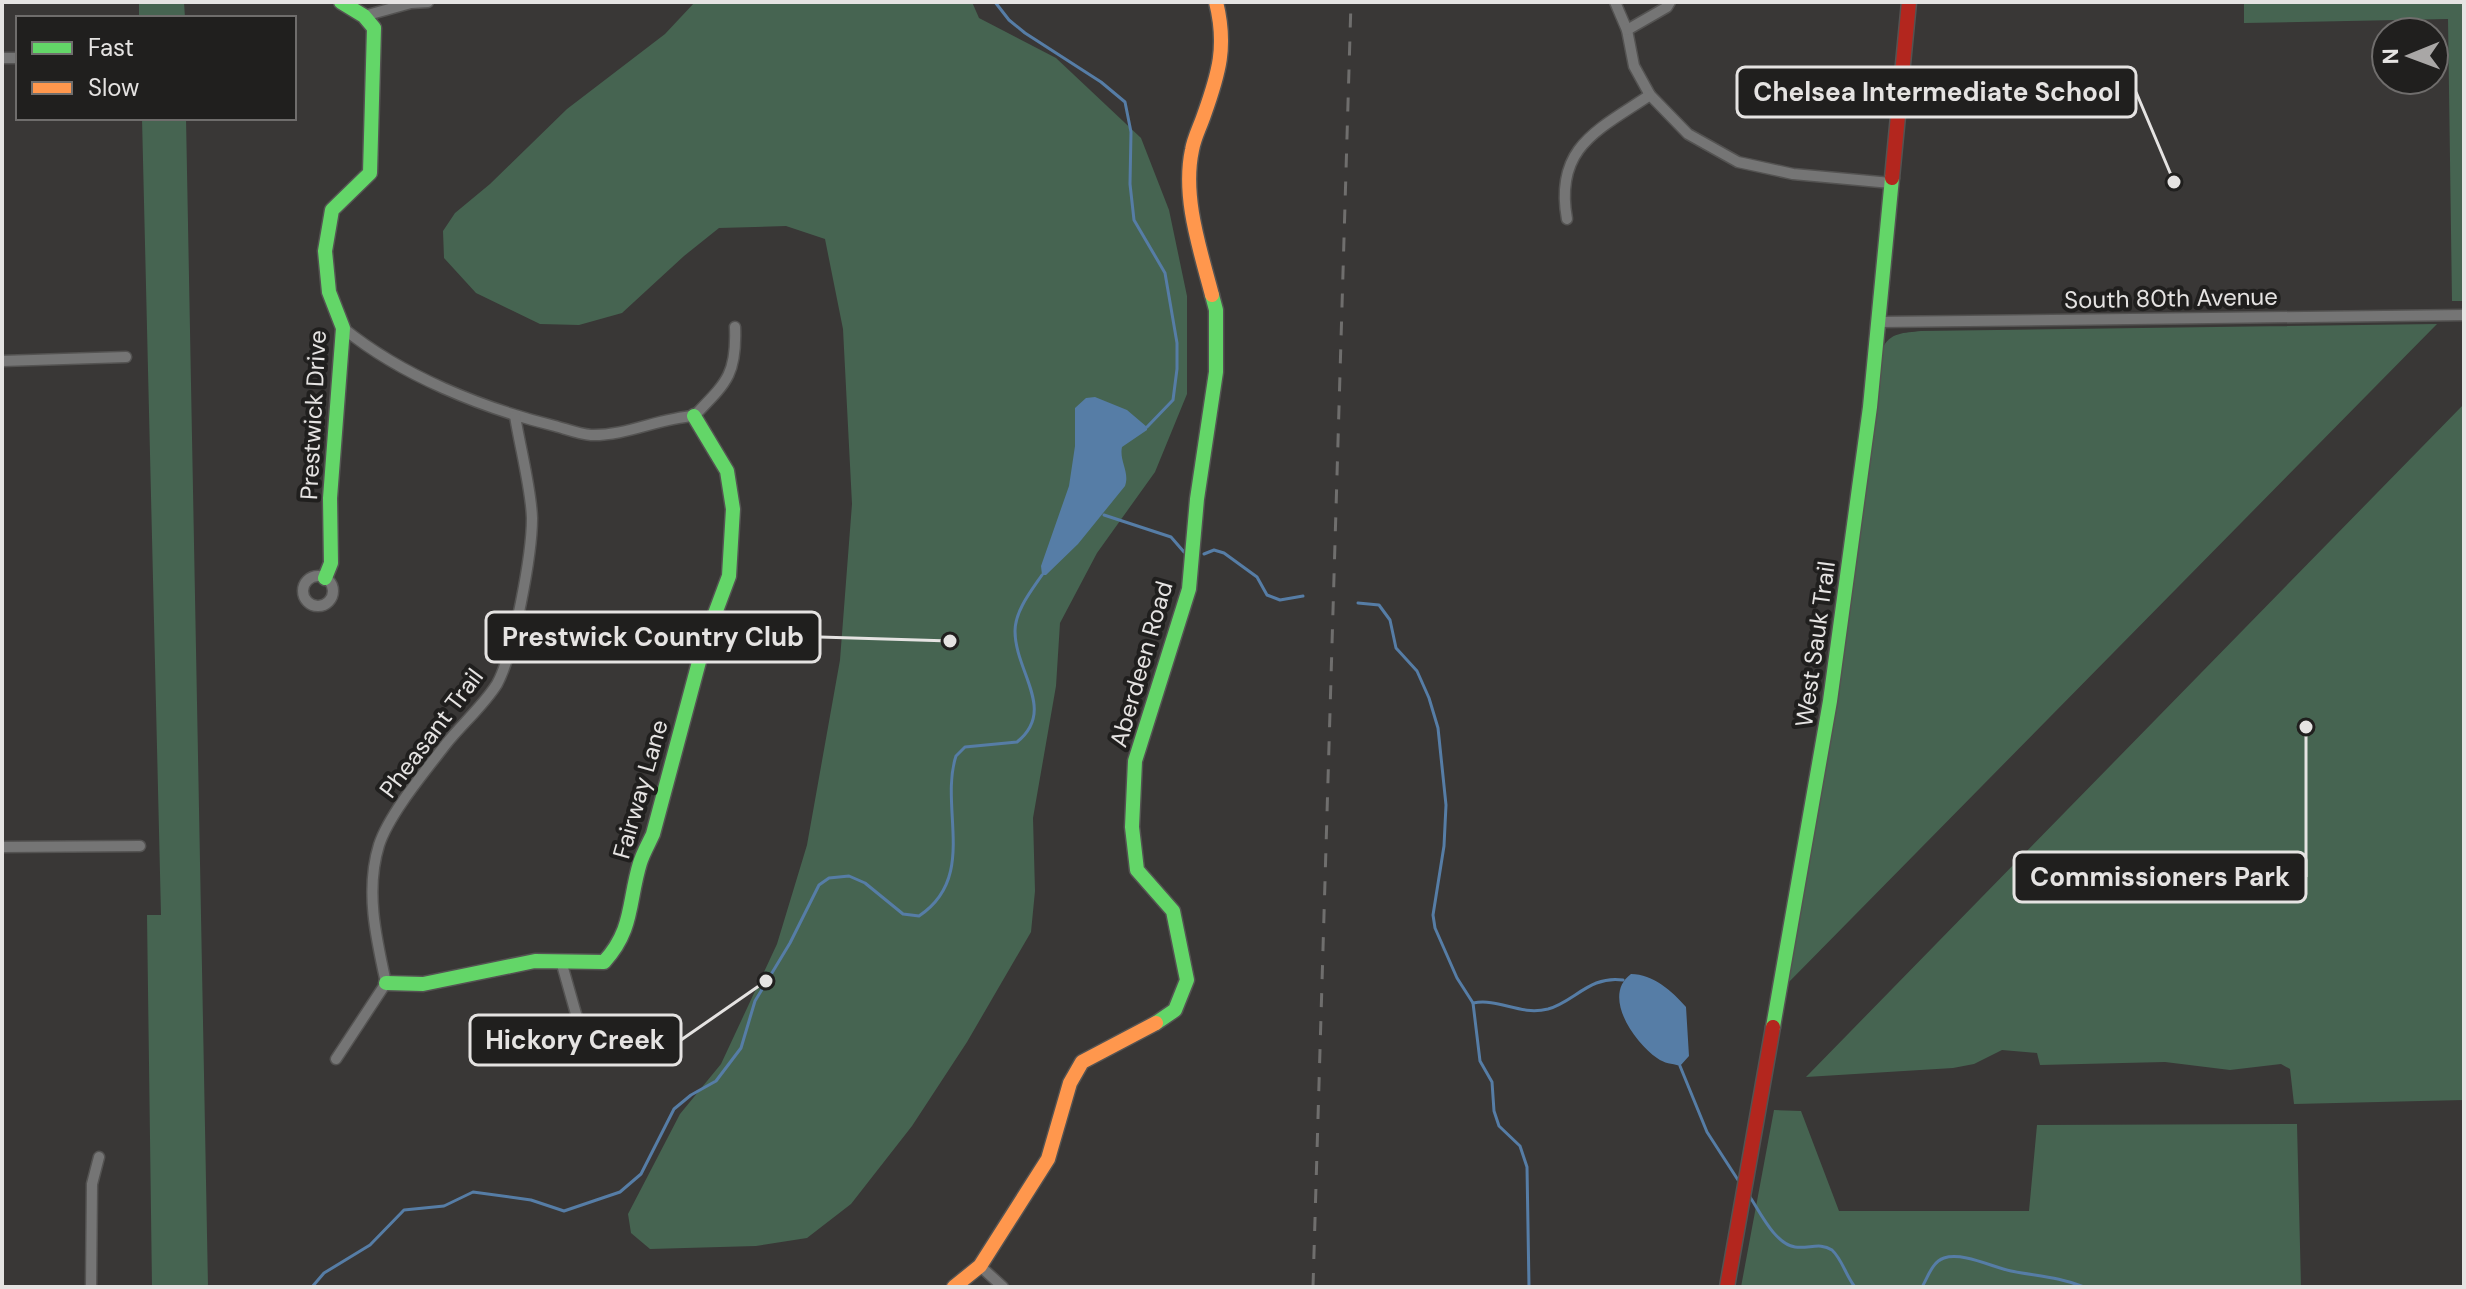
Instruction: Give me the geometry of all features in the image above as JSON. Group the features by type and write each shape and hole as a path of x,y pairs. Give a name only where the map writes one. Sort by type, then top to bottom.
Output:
{"street":[{"path":"341,2 364,16 411,3 428,2"},
{"name":"Aberdeen Road","path":"954,1287 980,1266 1048,1159 1070,1083 1082,1062 1148,1029 1175,1010 1187,980 1173,911 1137,870 1132,827 1135,761 1189,589 1197,499 1216,372 1216,310 1198,242 1188,182 1192,149 1218,77 1223,30 1216,2"},
{"path":"1615,2 1627,30 1634,66 1650,95 1688,134 1738,162 1793,174 1891,183"},
{"path":"1627,30 1667,7 1670,2"},
{"name":"West Sauk Trail","path":"1727,1287 1830,701 1870,407 1909,2"},
{"name":"Prestwick Drive","path":"325,578 331,563 330,498 343,328 329,292 325,251 332,210 370,173 374,28 364,16"},
{"path":"1567,219 1563,196 1571,159 1593,133 1650,95"},
{"name":"South 80th Avenue","path":"1879,322 2464,315"},
{"path":"343,328 404,370 515,416 590,435 633,429 675,417 694,416 726,382 736,355 735,327"},
{"path":"2,361 126,357"},
{"name":"Pheasant Trail","path":"386,983 374,926 374,883 379,845 394,816 497,683 513,636 524,585 532,518 515,416"},
{"name":"Fairway Lane","path":"386,983 407,986 534,961 604,962 618,948 628,928 640,863 653,834 704,643 729,576 733,509 727,471 694,416"},
{"path":"2,847 140,846"},
{"path":"561,961 584,1042"},
{"path":"336,1059 386,983"},
{"path":"91,1287 92,1184 99,1157"},
{"path":"980,1266 1003,1287"}],"green space":[{"path":"139,2 184,2 185,16 139,16"},
{"path":"695,2 972,2 979,18 1056,58 1141,138 1169,210 1187,296 1187,394 1155,472 1097,553 1060,623 1056,686 1033,818 1035,891 1031,932 967,1042 912,1126 851,1204 807,1238 756,1246 650,1249 631,1233 628,1214 680,1114 721,1064 777,944 807,845 840,660 852,504 843,329 825,239 786,226 719,228 622,313 579,325 540,324 476,293 444,258 443,231 455,213 490,184 567,109 665,34"},
{"path":"2244,2 2464,2 2464,301 2452,301 2450,16 2370,16 2370,21 2244,23"},
{"path":"142,120 186,120 208,1287 152,1287 147,915 161,915"},
{"path":"2437,324 1787,984 1885,343 1898,334 1921,331"},
{"path":"2464,404 2464,1100 2294,1104 2290,1069 2281,1064 2230,1070 2165,1062 2040,1065 2037,1053 2002,1050 1974,1064 1953,1068 1806,1077"},
{"path":"1774,1110 1801,1111 1839,1211 2029,1211 2037,1125 2297,1124 2301,1287 1741,1287"}],"water":[{"path":"1095,397 1127,410 1147,430 1122,447 1125,486 1078,544 1046,575 1042,575 1041,566 1069,486 1075,446 1075,408 1086,398"},
{"path":"1631,974 1654,980 1686,1007 1689,1056 1680,1066 1663,1061 1648,1051 1624,1019 1619,994"}],"waterway":[{"path":"995,2 1009,20 1025,33 1101,82 1125,102 1131,132 1130,184 1134,220 1165,273 1177,343 1173,400 1147,427"},
{"path":"1104,515 1171,537 1184,552"},
{"path":"1204,554 1214,550 1224,553 1257,577 1267,595 1280,600 1303,596"},
{"path":"312,1287 324,1273 370,1245 404,1210 444,1206 473,1192 531,1200 564,1211 620,1192 641,1174 674,1109 716,1081 741,1048 755,1001 790,943 819,885 829,878 849,876 865,883 903,914 919,916 937,900 947,882 952,862 951,797 956,756 965,747 1017,742 1034,717 1031,690 1015,631 1021,609 1042,575"},
{"path":"1358,603 1379,605 1390,620 1396,648 1417,671 1438,728 1446,805 1444,846 1433,915 1435,928 1457,978 1473,1003 1480,1061 1492,1082 1494,1111 1499,1126 1520,1146 1527,1167 1529,1287"},
{"path":"1473,1003 1538,1011 1557,1006 1601,981 1623,980"},
{"path":"1680,1066 1707,1132 1738,1180"},
{"path":"1750,1197 1769,1226 1788,1245 1823,1246 1832,1250 1855,1287"},
{"path":"1922,1287 1936,1263 1952,1257 1969,1258 2084,1287"}],"railway":[{"path":"1313,1287 1351,2"}],"traffic: fast":[{"path":"325,578 331,563 330,498 343,328 329,292 325,251 332,210 370,173 374,28 364,16 341,2"},
{"path":"1773,1027 1830,701 1870,407 1892,178"},
{"path":"1156,1023 1175,1010 1187,980 1173,911 1137,870 1132,827 1135,761 1189,589 1197,499 1216,372 1216,310 1212,295"},
{"path":"386,983 423,984 535,961 604,962 621,938 640,863 653,834 704,643 729,576 733,509 727,471 694,416"}],"traffic: slow":[{"path":"1212,295 1194,223 1189,168 1220,59 1221,32 1216,2"},
{"path":"954,1287 980,1266 1048,1159 1070,1083 1082,1062 1156,1023"}],"traffic: jam":[{"path":"1892,178 1909,2"},
{"path":"1727,1287 1773,1027"}],"place":[{"name":"Chelsea Intermediate School","path":"2174,182"},
{"name":"Prestwick Country Club","path":"950,641"},
{"name":"Commissioners Park","path":"2306,727"},
{"name":"Hickory Creek","path":"766,981"}]}
